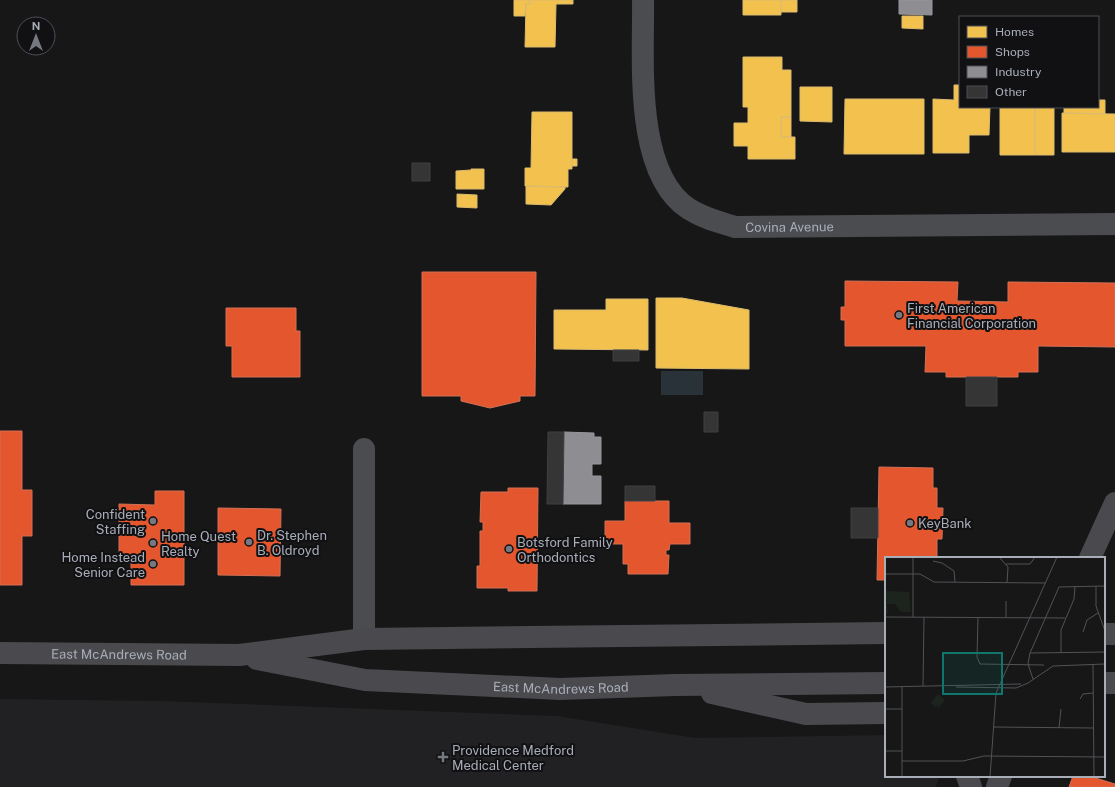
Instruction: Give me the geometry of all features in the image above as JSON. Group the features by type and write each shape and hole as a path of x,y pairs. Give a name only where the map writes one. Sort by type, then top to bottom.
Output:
{"main road":[{"path":"1090,557 1115,503"},
{"name":"East McAndrews Road","path":"0,653 239,655 364,639 885,633"},
{"name":"East McAndrews Road","path":"239,655 365,680 560,689 675,685 885,683"},
{"path":"675,685 806,714 885,713"},
{"path":"967,777 971,787"},
{"path":"998,787 1001,777"}],"street":[{"name":"Covina Avenue","path":"644,0 644,88 646,119 652,149 659,171 672,193 689,209 712,220 735,227 1115,224"},
{"path":"364,448 364,639"}],"shaded area":[{"path":"661,371 703,371 703,395 661,395"},
{"name":"Providence Medford Medical Center","path":"0,699 161,701 557,716 695,738 885,735 885,777 939,777 936,787 0,787"}],"building: Homes":[{"path":"514,0 530,0 530,4 526,4 525,16 514,16"},
{"path":"530,0 573,0 573,4 556,4 555,47 525,47 526,4 530,4"},
{"path":"743,0 781,0 781,15 743,15"},
{"path":"781,0 797,0 797,12 781,12"},
{"path":"902,16 923,16 923,29 902,28"},
{"path":"743,57 782,57 782,70 791,70 791,117 781,117 781,137 795,137 795,159 748,159 748,146 734,146 734,123 748,123 748,107 743,107"},
{"path":"954,85 959,85 959,108 990,108 989,135 969,135 969,153 933,153 933,99 954,100"},
{"path":"800,87 832,87 832,122 800,121"},
{"path":"845,99 924,99 924,154 844,154"},
{"path":"1099,100 1105,100 1105,114 1064,113 1064,108 1099,108"},
{"path":"1000,108 1035,108 1035,155 1000,155"},
{"path":"1035,108 1054,108 1054,155 1035,155"},
{"path":"532,112 572,112 572,169 568,169 568,187 525,186 525,168 531,168"},
{"path":"1062,113 1115,114 1115,152 1062,152"},
{"path":"781,117 791,117 791,137 781,137"},
{"path":"572,159 577,159 577,166 572,166"},
{"path":"484,169 484,189 456,189 456,171"},
{"path":"526,186 565,187 565,189 551,205 526,204"},
{"path":"457,194 477,195 477,208 457,207"},
{"path":"656,298 682,298 749,310 749,369 656,368"},
{"path":"606,299 648,299 648,350 554,349 554,310 606,310"}],"building: Shops":[{"path":"422,272 536,272 535,396 520,396 520,401 490,408 461,401 461,396 422,396"},
{"path":"845,281 958,282 957,301 1008,302 1008,282 1115,283 1115,347 1038,346 1038,372 1018,372 1018,377 946,377 946,372 925,372 926,346 845,346 845,320 841,320 841,307 845,307"},
{"path":"226,308 296,308 296,331 300,331 300,377 232,377 232,346 226,346"},
{"path":"0,431 22,431 22,490 32,490 32,536 22,536 22,585 0,585"},
{"name":"KeyBank","path":"879,467 933,468 933,488 937,488 937,508 943,508 942,539 937,539 937,557 885,557 885,580 877,580"},
{"name":"Botsford Family Orthodontics","path":"508,488 538,488 537,591 508,591 508,588 477,588 477,566 480,566 480,531 483,531 483,522 480,522 481,492 508,492"},
{"path":"155,491 184,491 184,585 131,585 131,560 119,560 119,504 155,505"},
{"path":"625,501 669,501 669,523 690,523 690,544 670,544 669,550 666,550 666,555 669,555 668,574 628,574 628,564 623,564 623,544 605,544 605,521 625,521"},
{"name":"Dr. Stephen B. Oldroyd","path":"218,508 281,509 280,576 218,575"},
{"path":"1073,777 1092,777 1115,784 1115,787 1069,787"}],"building: Industry":[{"path":"899,0 932,0 932,15 899,14"},
{"path":"564,432 594,433 594,437 601,437 601,464 592,464 592,476 601,476 601,504 563,504"}],"building: Other":[{"path":"412,163 430,163 430,181 412,181"},
{"path":"613,350 639,350 639,361 613,361"},
{"path":"966,377 997,377 997,406 966,406"},
{"path":"704,412 718,412 718,432 704,432"},
{"path":"548,432 564,432 563,504 547,504"},
{"path":"625,486 655,486 655,501 625,501"},
{"path":"851,508 878,508 878,538 851,538"}],"place":[{"name":"First American Financial Corporation","path":"899,315"},
{"name":"Confident Staffing","path":"153,521"},
{"name":"KeyBank","path":"910,523"},
{"name":"Dr. Stephen B. Oldroyd","path":"249,542"},
{"name":"Home Quest Realty","path":"153,543"},
{"name":"Botsford Family Orthodontics","path":"509,549"},
{"name":"Home Instead Senior Care","path":"153,564"},
{"name":"Providence Medford Medical Center","path":"443,757"}]}
